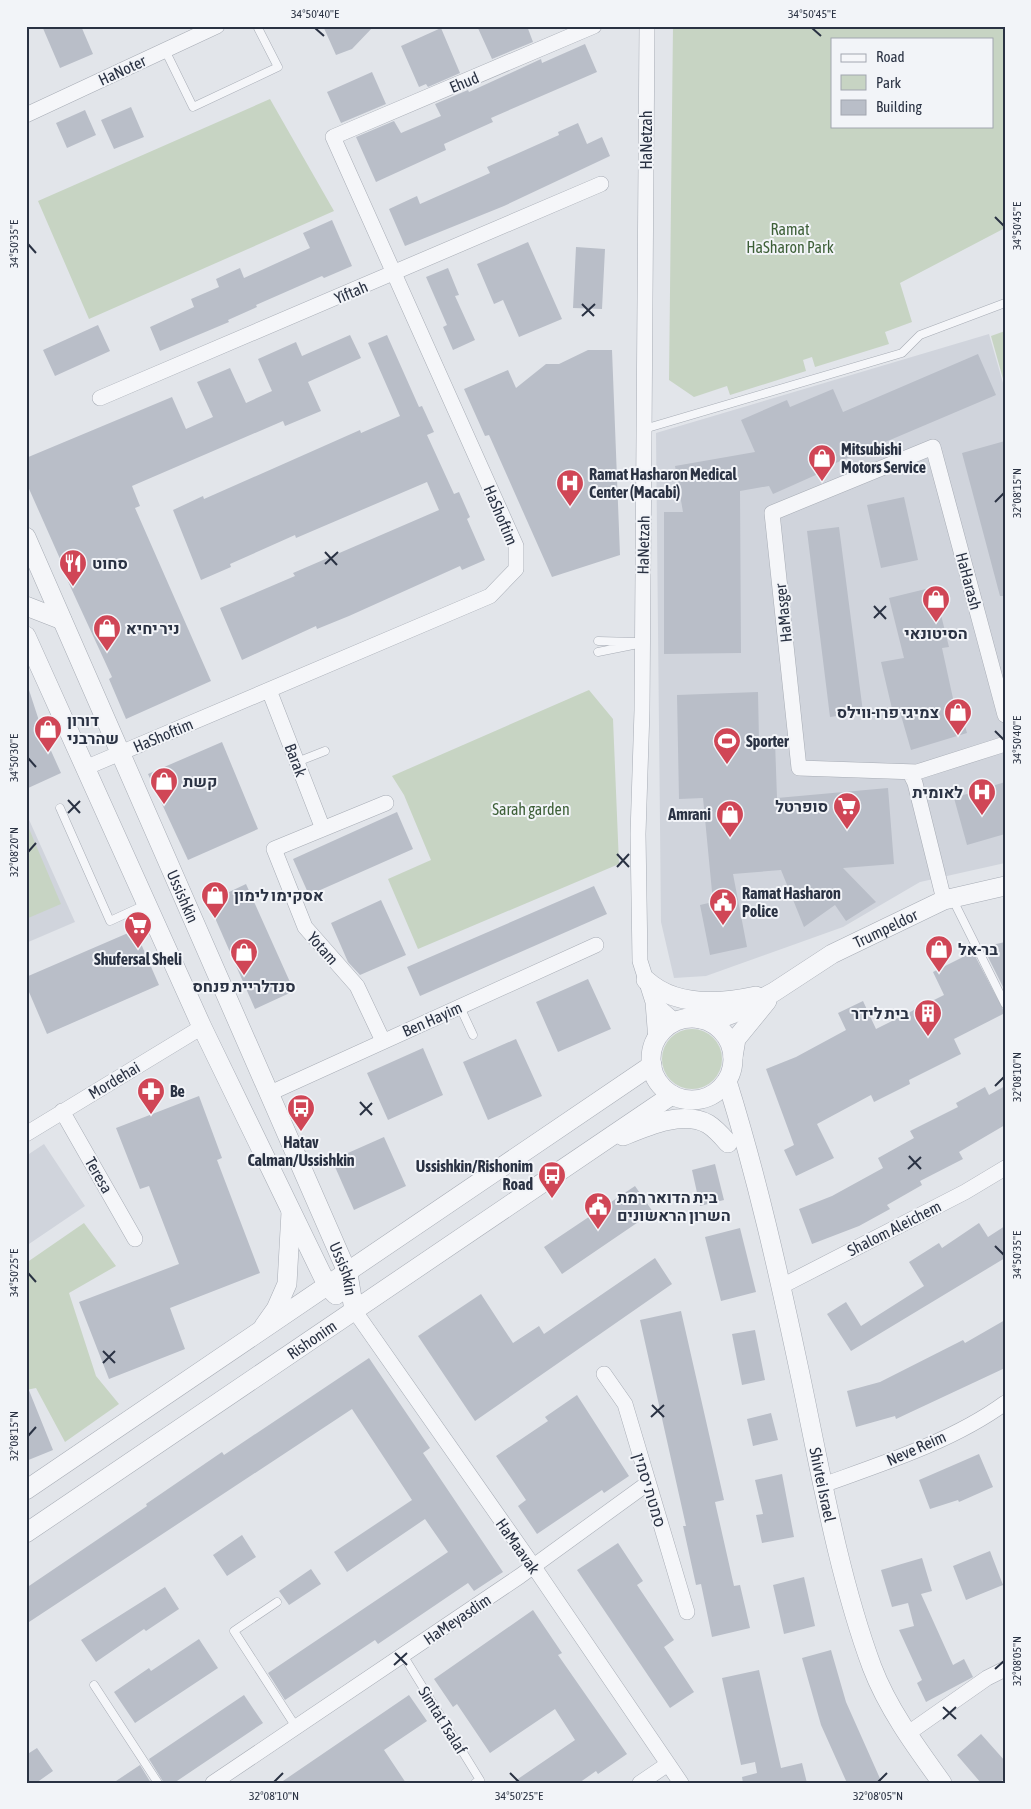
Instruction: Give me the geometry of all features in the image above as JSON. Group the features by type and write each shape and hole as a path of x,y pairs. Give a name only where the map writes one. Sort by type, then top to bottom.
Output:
{"street":[{"name":"HaNoter","path":"26,115 217,26"},
{"name":"Ehud","path":"333,137 594,26"},
{"name":"HaNetzah","path":"647,26 642,643 638,834 640,961 653,1002 656,1041"},
{"name":"HaShoftim","path":"85,768 490,596 516,569 516,546 333,137"},
{"name":"Yiftah","path":"100,398 602,184"},
{"name":"HaHarash","path":"933,447 1005,715"},
{"name":"HaMasger","path":"914,776 799,768 772,513 933,447"},
{"name":"Ussishkin","path":"26,537 348,1274 354,1310"},
{"path":"26,606 62,620"},
{"name":"Ussishkin","path":"26,636 202,1027 291,1211 328,1287 354,1310"},
{"name":"Barak","path":"268,690 323,829"},
{"path":"948,899 914,776 1005,744"},
{"path":"323,829 386,803"},
{"name":"Yotam","path":"323,829 274,849 305,927 356,986 383,1041"},
{"name":"Trumpeldor","path":"700,1019 720,1019 774,992 832,954 948,899 1005,886"},
{"name":"Ben Hayim","path":"268,1094 596,945"},
{"path":"646,980 657,990 691,1001 714,1002 774,992"},
{"name":"Trumpeldor","path":"733,1058 736,1038 774,992"},
{"path":"653,1002 676,1022"},
{"path":"700,1019 713,1024 724,1033 730,1044 733,1058 727,1081 718,1092 692,1100 672,1095 656,1079 652,1066 652,1055 656,1041 664,1030 676,1022 700,1019"},
{"name":"Mordehai","path":"26,1134 202,1027"},
{"path":"26,1490 348,1274 652,1066"},
{"name":"Shivtei Israel","path":"727,1081 744,1136 782,1286 823,1485 848,1586 872,1668 906,1734 942,1783"},
{"name":"Rishonim","path":"26,1533 672,1095"},
{"name":"Shivtei Israel","path":"692,1100 706,1111 728,1143 751,1168"},
{"name":"Teresa","path":"62,1111 135,1239"},
{"path":"590,1150 636,1131 674,1119 689,1119 707,1124 728,1143"},
{"name":"Shalom Aleichem","path":"782,1286 965,1192 1005,1168"},
{"path":"258,1334 276,1309 287,1284 291,1211"},
{"name":"HaMaavak","path":"354,1310 534,1567 681,1783"},
{"name":"סמטת יסמין","path":"604,1374 625,1404 687,1612"},
{"name":"Neve Reim","path":"823,1485 900,1457 987,1416 1005,1402"},
{"name":"HaMeyasdim","path":"213,1783 534,1567 648,1483"},
{"path":"906,1734 987,1678 1005,1669"},
{"path":"640,1783 668,1764"}],"lane":[{"path":"165,50 193,107 278,67 258,26"},
{"path":"644,429 902,353 920,335 1005,303"},
{"path":"598,641 642,643"},
{"path":"598,652 642,643"},
{"path":"297,762 325,751"},
{"path":"60,808 110,921 146,904"},
{"path":"948,899 1005,1004"},
{"path":"460,1007 473,1035"},
{"path":"277,1602 234,1632 296,1727"},
{"name":"Simtat Tsalaf","path":"403,1655 480,1780 475,1783"},
{"path":"94,1685 158,1783"}],"shaded area":[{"path":"989,334 1005,390 1005,863 920,882 843,927 706,976 674,978 661,922 656,433"},
{"path":"26,813 75,922 26,943"},
{"path":"44,1144 85,1206 26,1246 26,1156"}],"green space":[{"name":"Ramat HaSharon Park","path":"673,26 1005,26 1005,228 900,283 912,322 885,332 889,344 815,367 812,357 803,360 806,371 730,395 727,386 694,397 669,380"},
{"path":"270,99 334,211 89,319 38,201"},
{"path":"1005,331 1005,386 991,336"},
{"name":"Sarah garden","path":"589,690 613,719 619,864 418,949 388,879 431,860 404,795 392,776"},
{"path":"26,825 61,904 26,919"},
{"path":"692,1029 708,1034 713,1038 717,1043 722,1059 717,1075 713,1080 708,1084 692,1089 676,1084 671,1080 667,1075 662,1059 667,1043 671,1038 676,1034"},
{"path":"84,1223 116,1266 69,1293 96,1376 119,1404 65,1442 36,1388 26,1390 26,1263"}],"building":[{"path":"42,26 81,26 93,54 60,68"},
{"path":"323,26 374,26 352,49 336,55"},
{"path":"477,26 527,26 533,42 492,59"},
{"path":"441,28 460,73 428,87 426,84 419,87 401,46"},
{"path":"585,44 597,72 491,118 493,122 444,144 446,150 376,182 356,137 394,121 401,133 441,116 435,104 468,90 469,92 541,59 542,63"},
{"path":"372,72 386,104 341,123 327,92"},
{"path":"131,107 144,137 114,149 101,120"},
{"path":"85,110 96,135 67,148 56,123"},
{"path":"578,123 587,144 602,137 610,156 504,206 405,246 389,209 417,196 420,204 490,173 487,167 559,135 558,132"},
{"path":"332,220 352,266 324,278 322,276 256,305 257,307 228,320 229,322 160,351 150,327 194,307 191,299 219,287 216,279 240,268 244,278 310,248 303,233"},
{"path":"528,242 562,319 519,337 503,300 494,304 477,264"},
{"path":"576,247 605,249 602,309 573,308"},
{"path":"448,268 459,295 455,296 475,340 453,350 443,327 447,325 426,277"},
{"path":"98,325 110,351 55,376 43,350"},
{"path":"350,335 361,358 308,382 321,411 285,426 283,421 132,486 140,506 135,508 211,681 126,719 109,679 112,677 59,562 61,561 26,482 26,458 172,397 186,429 213,417 197,382 230,368 246,403 272,391 258,359 296,342 302,356"},
{"path":"387,335 419,407 422,406 434,432 427,435 454,494 459,492 470,517 467,519 485,560 462,570 460,566 349,616 317,629 316,626 242,660 220,608 295,576 293,573 439,510 427,482 296,538 295,535 230,564 231,567 201,580 173,510 203,496 204,499 360,430 361,433 400,416 368,343"},
{"path":"588,350 612,350 620,555 552,577 489,435 485,436 464,389 508,370 516,388 546,364 559,364"},
{"path":"978,354 996,395 817,471 818,474 773,494 769,486 740,491 741,653 664,654 664,512 683,512 675,466 755,452 741,420 787,400 790,407 833,389 843,412"},
{"path":"1005,441 1005,596 1000,596 962,453"},
{"path":"904,497 918,560 881,568 867,505"},
{"path":"839,527 863,712 830,717 807,531"},
{"path":"934,587 949,647 942,648 954,703 958,702 967,733 911,750 900,712 893,713 881,662 904,658 889,598"},
{"path":"26,690 29,690 43,733 61,773 26,789"},
{"path":"758,692 759,741 775,741 777,798 888,788 894,864 843,868 876,902 846,921 835,905 804,927 781,870 733,874 747,947 710,955 700,905 713,902 703,798 679,799 677,695"},
{"path":"222,742 258,829 188,860 148,774"},
{"name":"לאומית","path":"1005,782 1005,834 967,845 954,798"},
{"path":"397,812 413,849 309,895 293,859"},
{"path":"246,884 294,991 255,1009 208,902"},
{"path":"594,886 607,914 420,996 407,967"},
{"path":"381,900 406,955 360,975 348,962 331,923"},
{"path":"135,930 159,985 47,1034 26,985 26,977"},
{"path":"1005,942 1005,991 983,947"},
{"path":"973,952 1005,1013 954,1039 961,1054 909,1080 910,1084 874,1102 871,1095 817,1124 834,1158 796,1176 784,1150 794,1145 766,1069 796,1057 846,1030 838,1013 863,1001 876,1029 944,995 933,972"},
{"path":"588,979 611,1029 558,1052 536,1002"},
{"path":"516,1039 542,1096 488,1120 463,1062"},
{"path":"423,1048 443,1095 388,1120 367,1073"},
{"path":"1005,1086 1005,1125 959,1152 963,1159 920,1181 922,1185 887,1205 890,1209 859,1226 812,1244 799,1209 832,1196 883,1168 878,1158 914,1138 910,1131 958,1107 956,1103 985,1087 989,1095"},
{"path":"199,1096 222,1158 217,1160 260,1273 170,1308 185,1349 109,1379 79,1302 179,1264 149,1186 140,1189 116,1128"},
{"path":"384,1137 406,1186 354,1210 332,1160"},
{"path":"715,1164 724,1200 700,1206 692,1170"},
{"name":"בית הדואר רמת השרון הראשונים","path":"635,1186 653,1212 562,1274 544,1247"},
{"path":"979,1223 988,1237 1005,1226 1005,1258 851,1351 827,1314 846,1302 861,1326 924,1286 909,1262 939,1243 942,1248"},
{"path":"740,1228 756,1292 721,1301 705,1237"},
{"path":"655,1258 672,1284 475,1421 418,1336 481,1294 513,1343 539,1326 544,1334"},
{"path":"681,1311 724,1500 715,1502 734,1586 740,1585 750,1628 712,1637 701,1584 696,1585 683,1526 686,1526 640,1320"},
{"path":"1005,1320 1005,1368 896,1419 895,1416 856,1427 847,1391 880,1382 963,1340 965,1343"},
{"path":"755,1330 765,1380 742,1385 732,1334"},
{"path":"369,1358 430,1448 423,1453 503,1572 474,1591 468,1583 378,1644 375,1640 285,1700 268,1673 448,1552 425,1519 347,1572 334,1552 412,1500 352,1409 26,1624 26,1588 147,1506 146,1504 222,1452 224,1455"},
{"path":"26,1383 53,1450 26,1461"},
{"path":"577,1395 629,1476 604,1493 602,1490 537,1534 518,1506 526,1500 496,1456 548,1421 545,1417"},
{"path":"771,1413 778,1440 753,1446 747,1419"},
{"path":"979,1454 993,1487 959,1502 958,1500 930,1509 919,1480"},
{"path":"782,1474 794,1537 762,1543 756,1515 763,1514 755,1480"},
{"path":"242,1535 256,1557 227,1576 213,1555"},
{"path":"618,1543 643,1581 637,1585 674,1640 664,1647 694,1692 670,1708 577,1570"},
{"path":"990,1551 1003,1585 966,1600 953,1566"},
{"path":"922,1558 932,1591 921,1594 953,1665 964,1659 973,1677 926,1702 917,1683 922,1680 899,1630 914,1626 908,1603 892,1607 881,1570"},
{"path":"311,1569 321,1584 289,1605 279,1591"},
{"path":"804,1577 815,1626 784,1634 773,1585"},
{"path":"165,1587 179,1609 146,1631 144,1629 96,1662 81,1640"},
{"path":"533,1610 562,1653 558,1655 627,1754 598,1774 596,1771 579,1783 512,1783 575,1740 555,1709 490,1753 457,1704 453,1707 434,1679"},
{"path":"199,1639 218,1668 135,1723 114,1692 149,1668 151,1671"},
{"path":"831,1650 846,1702 882,1783 847,1783 821,1725 802,1658"},
{"path":"759,1670 781,1768 802,1763 807,1783 743,1783 742,1777 757,1773 755,1762 741,1765 722,1678"},
{"path":"244,1695 263,1723 174,1783 164,1783 149,1759"},
{"path":"409,1695 427,1721 384,1750 406,1783 280,1783"},
{"path":"981,1734 1005,1761 1005,1778 999,1783 981,1783 957,1755"},
{"path":"37,1748 53,1771 36,1783 26,1783 26,1755"},
{"path":"140,1765 151,1783 113,1783"}],"place":[{"name":"Mitsubishi Motors Service","path":"822,482"},
{"name":"Ramat Hasharon Medical Center (Macabi)","path":"570,507"},
{"name":"סחוט","path":"73,587"},
{"name":"הסיטונאי","path":"936,623"},
{"name":"ניר יחיא","path":"107,652"},
{"name":"צמיגי פרו-ווילס","path":"958,736"},
{"name":"דורון שהרבני","path":"48,753"},
{"name":"Sporter","path":"727,765"},
{"name":"קשת","path":"164,805"},
{"name":"לאומית","path":"982,816"},
{"name":"סופרטל","path":"847,830"},
{"name":"Amrani","path":"730,838"},
{"name":"אסקימו לימון","path":"215,919"},
{"name":"Ramat Hasharon Police","path":"723,926"},
{"name":"Shufersal Sheli","path":"138,949"},
{"name":"בר-אל","path":"939,973"},
{"name":"סנדלריית פנחס","path":"244,976"},
{"name":"בית לידר","path":"928,1037"},
{"name":"Be","path":"151,1115"},
{"name":"Hatav Calman/Ussishkin","path":"301,1132"},
{"name":"Ussishkin/Rishonim Road","path":"552,1199"},
{"name":"בית הדואר רמת השרון הראשונים","path":"598,1230"}]}
